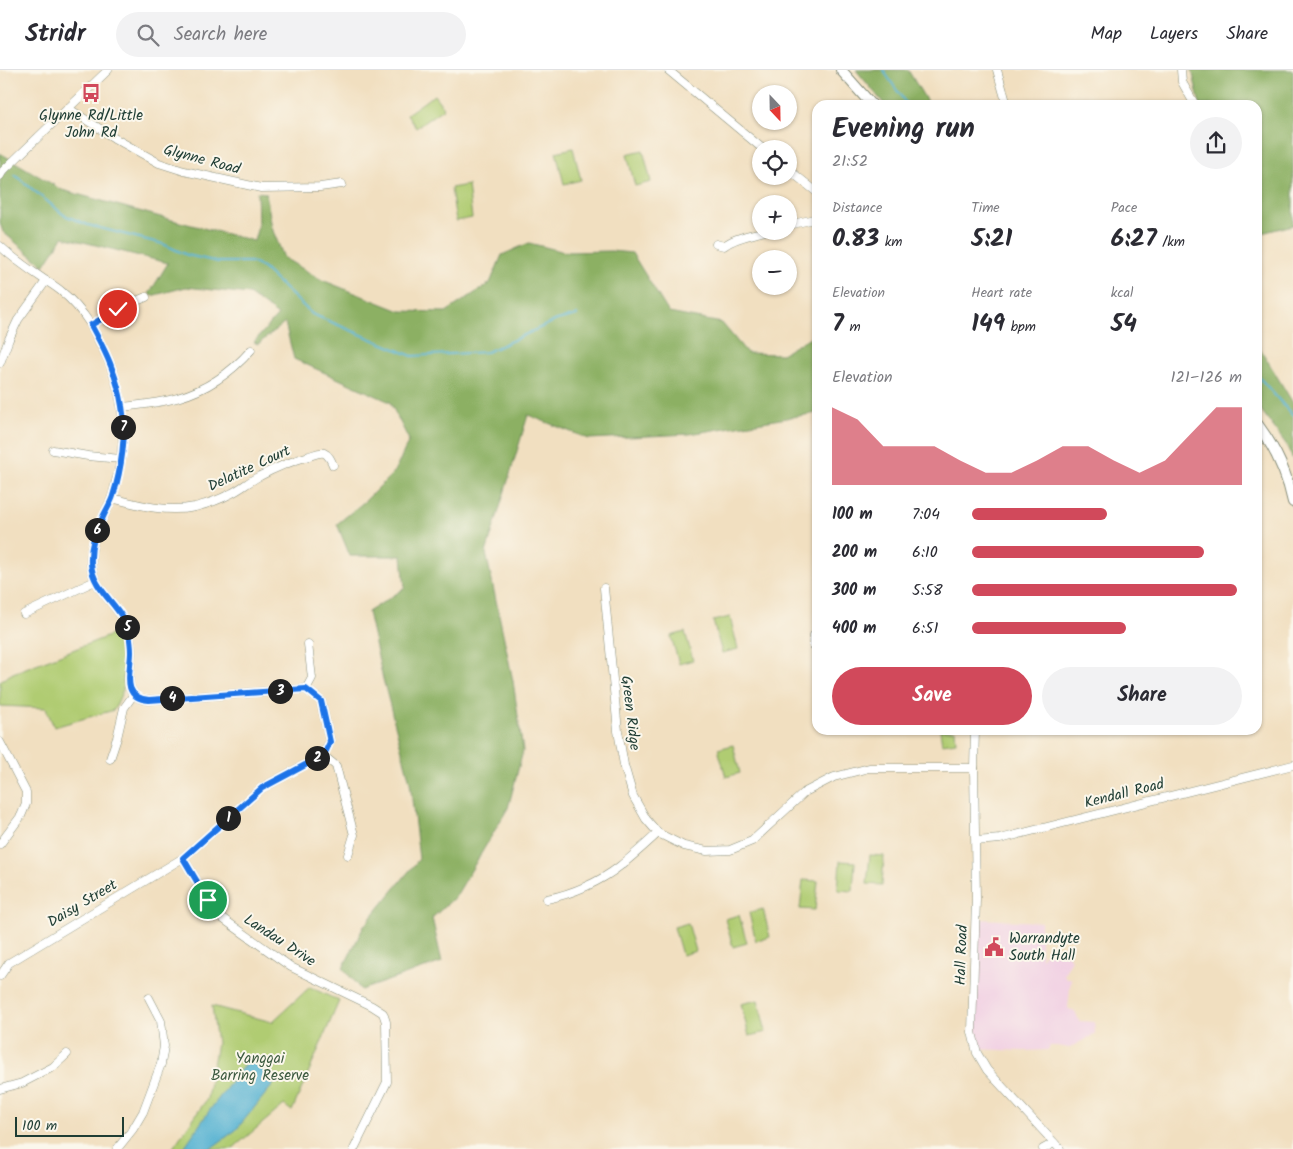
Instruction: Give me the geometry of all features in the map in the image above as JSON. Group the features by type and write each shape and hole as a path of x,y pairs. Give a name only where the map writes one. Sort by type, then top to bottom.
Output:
{"main road":[{"path":"840,70 867,100"},
{"path":"1262,431 1280,461 1288,480 1293,502"}],"street":[{"path":"0,176 108,70"},
{"path":"668,70 752,140"},
{"path":"997,70 1006,100"},
{"path":"1181,70 1182,82 1191,100"},
{"name":"Glynne Road","path":"68,108 114,138 159,163 184,171 261,188 312,187 342,184"},
{"path":"797,176 812,188"},
{"path":"797,223 812,219"},
{"path":"722,248 729,242 752,235"},
{"path":"0,246 14,259 60,290 72,302 91,325 111,365 123,407 124,434 122,459 112,498 100,523 92,548 91,565 95,581 120,614 127,628 131,644 128,682 131,690 134,694 149,700 306,689 321,701 330,742 324,755 262,788 183,858"},
{"path":"0,362 18,320 46,281"},
{"path":"91,325 118,309 146,297"},
{"path":"123,407 176,398 197,391 213,383 239,364 251,350"},
{"path":"53,450 122,459"},
{"name":"Delatite Court","path":"112,498 140,506 167,509 194,507 232,493 272,470 318,453 324,453 329,457 333,465"},
{"path":"24,614 95,581"},
{"name":"Green Ridge","path":"604,588 618,731 624,765 633,796 646,819 658,833"},
{"path":"306,689 312,678 308,644"},
{"path":"110,759 124,708 134,694"},
{"name":"Hall Road","path":"975,735 976,899 972,1032 977,1053 987,1070 1057,1146"},
{"path":"0,742 26,792 26,804 21,816 0,844"},
{"path":"324,755 336,766 354,835 348,855"},
{"name":"Kendall Road","path":"1279,768 1293,759"},
{"name":"Kendall Road","path":"976,841 1000,839 1293,765"},
{"path":"547,899 562,896 588,886 619,867 658,833 684,846 707,851 730,850 752,841 805,792 834,777 869,768 974,768"},
{"name":"Daisy Street","path":"0,976 9,963 183,858"},
{"name":"Landau Drive","path":"183,858 208,900 222,918 291,967 383,1013 387,1033 386,1082 354,1149"},
{"path":"117,1149 133,1130 143,1112 161,1064 164,1046 161,1021 149,998"},
{"path":"0,1089 22,1082 53,1067 67,1054"},
{"path":"1043,1149 1057,1146"}],"shaded area":[{"path":"978,919 1041,922 1041,958 1050,948 1059,947 1066,950 1071,960 1064,974 1066,978 1071,978 1068,1008 1076,1013 1079,1021 1094,1022 1095,1034 1069,1048 1050,1046 1048,1050 1023,1051 979,1049 975,1033"}],"green space":[{"path":"856,70 908,70 926,100 881,100"},
{"path":"1192,70 1293,70 1293,225 1262,233 1262,100 1199,100"},
{"path":"434,95 444,108 416,128 407,114"},
{"path":"573,148 581,180 564,184 556,152"},
{"path":"643,150 651,182 635,186 627,154"},
{"path":"0,153 62,190 254,241 258,226 257,192 266,193 272,228 284,258 322,280 400,311 446,312 490,283 502,255 529,243 565,252 611,251 632,253 669,313 722,323 747,353 782,354 812,336 812,414 689,434 589,439 528,415 486,553 513,681 523,751 508,808 456,896 432,918 442,962 361,990 343,968 364,926 419,859 410,782 383,679 368,612 405,588 402,556 350,556 337,524 365,501 395,471 409,440 390,402 294,359 285,323 258,344 254,342 278,315 249,294 186,287 151,296 149,294 168,263 63,237 44,266 3,232 0,223"},
{"path":"468,185 472,218 456,221 451,188"},
{"path":"1262,352 1293,403 1293,460 1286,444 1262,411"},
{"path":"730,617 738,649 722,653 713,621"},
{"path":"119,632 124,645 123,690 114,710 54,727 46,708 0,706 0,681 13,673"},
{"path":"685,632 693,660 679,664 671,636"},
{"path":"941,735 955,735 956,742 942,744"},
{"path":"733,745 740,773 726,777 718,749"},
{"path":"870,855 884,856 882,885 867,884"},
{"path":"840,861 855,862 853,891 838,890"},
{"path":"803,880 818,881 815,910 800,909"},
{"path":"763,909 770,937 756,941 749,913"},
{"path":"739,915 747,943 733,947 725,919"},
{"path":"688,923 696,951 682,955 674,927"},
{"name":"Yanggai Barring Reserve","path":"310,987 339,1001 292,1111 284,1105 232,1149 172,1149 207,1099 217,1043 212,1006 272,1022"},
{"path":"758,1000 766,1032 749,1036 741,1004"}],"water":[{"path":"252,1055 277,1080 236,1130 210,1149 183,1149 209,1111"}],"waterway":[{"path":"883,70 904,100"},
{"path":"15,175 64,215 88,225 163,244 187,255 218,262 251,262 263,268 312,314 412,356 487,352 557,320 577,315"},
{"path":"1262,381 1293,416"}],"place":[{"name":"Glynne Rd/Little John Rd","path":"91,93"},
{"name":"Warrandyte South Hall","path":"994,947"}],"route":[{"path":"118,309 91,325 111,365 123,407 124,434 122,459 112,498 95,536 91,565 95,581 120,614 127,628 131,644 128,682 131,690 138,697 149,700 306,689 321,701 330,742 324,755 262,788 183,858 208,900"}]}
